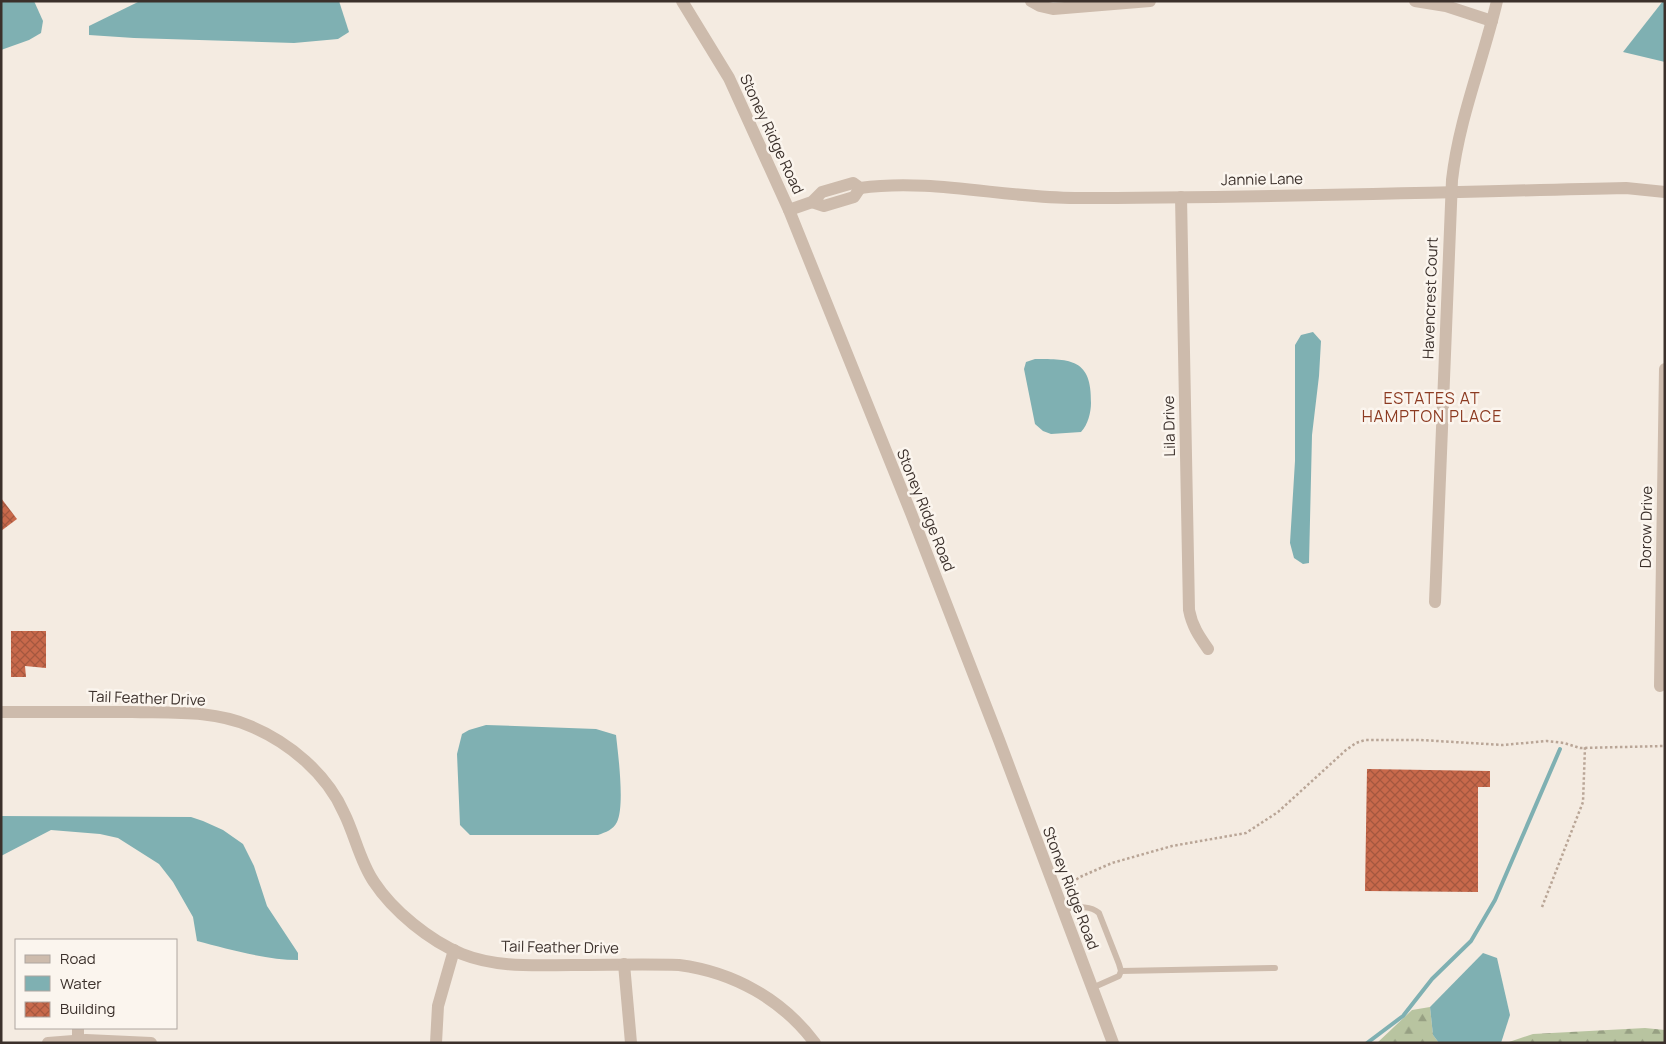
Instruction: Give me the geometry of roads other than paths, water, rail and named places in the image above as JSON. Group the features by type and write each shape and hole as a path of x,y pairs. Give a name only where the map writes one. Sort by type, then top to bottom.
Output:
{"street":[{"name":"Stoney Ridge Road","path":"682,1 728,78 789,210 911,513 1112,1043"},
{"path":"1031,1 1040,6 1053,9 1150,1"},
{"path":"1415,1 1446,6 1492,21"},
{"name":"Havencrest Court","path":"1435,602 1451,191 1458,139 1497,1"},
{"name":"Jannie Lane","path":"789,210 812,202 824,206 854,197 860,188 901,185 1052,197 1181,197 1626,188 1665,192"},
{"name":"Lila Drive","path":"1181,197 1189,610 1192,624 1208,649"},
{"name":"Dorow Drive","path":"1660,686 1665,369"},
{"name":"Tail Feather Drive","path":"1,712 189,713 227,719 261,731 295,752 321,777 340,804 366,869 382,894 425,934 454,950 482,960 505,964 680,965 706,971 733,979 764,995 795,1019 815,1043"},
{"path":"436,1043 438,1006 454,950"},
{"path":"624,964 631,1043"},
{"path":"48,1043 78,1034 151,1043"}],"lane":[{"path":"1062,909 1084,907 1099,913 1121,971 1119,976 1092,988"},
{"path":"1121,971 1275,968"}],"water":[{"path":"1,1 34,1 43,21 41,33 29,40 1,50"},
{"path":"140,1 339,1 349,32 338,39 294,43 89,35 89,26"},
{"path":"1663,1 1665,1 1665,62 1623,52"},
{"path":"1313,332 1321,341 1312,435 1309,563 1303,564 1294,558 1290,543 1295,461 1295,345 1301,335"},
{"path":"1035,359 1069,361 1077,364 1083,370 1088,378 1091,403 1089,418 1081,432 1051,434 1043,431 1035,424 1024,369 1026,362"},
{"path":"486,725 596,729 616,735 621,792 619,814 615,825 598,835 470,835 460,825 457,754 462,734"},
{"path":"1,816 191,817 223,830 243,844 254,866 267,906 298,953 298,960 260,956 197,941 193,917 173,882 159,864 118,838 100,834 51,830 1,856"},
{"path":"1483,953 1497,958 1510,1015 1501,1043 1439,1043 1433,1035 1430,1007"}],"waterway":[{"path":"1367,1043 1403,1016 1432,979 1471,941 1495,900 1560,749"}],"district":[{"name":"ESTATES AT HAMPTON PLACE","path":"1432,407"}]}
